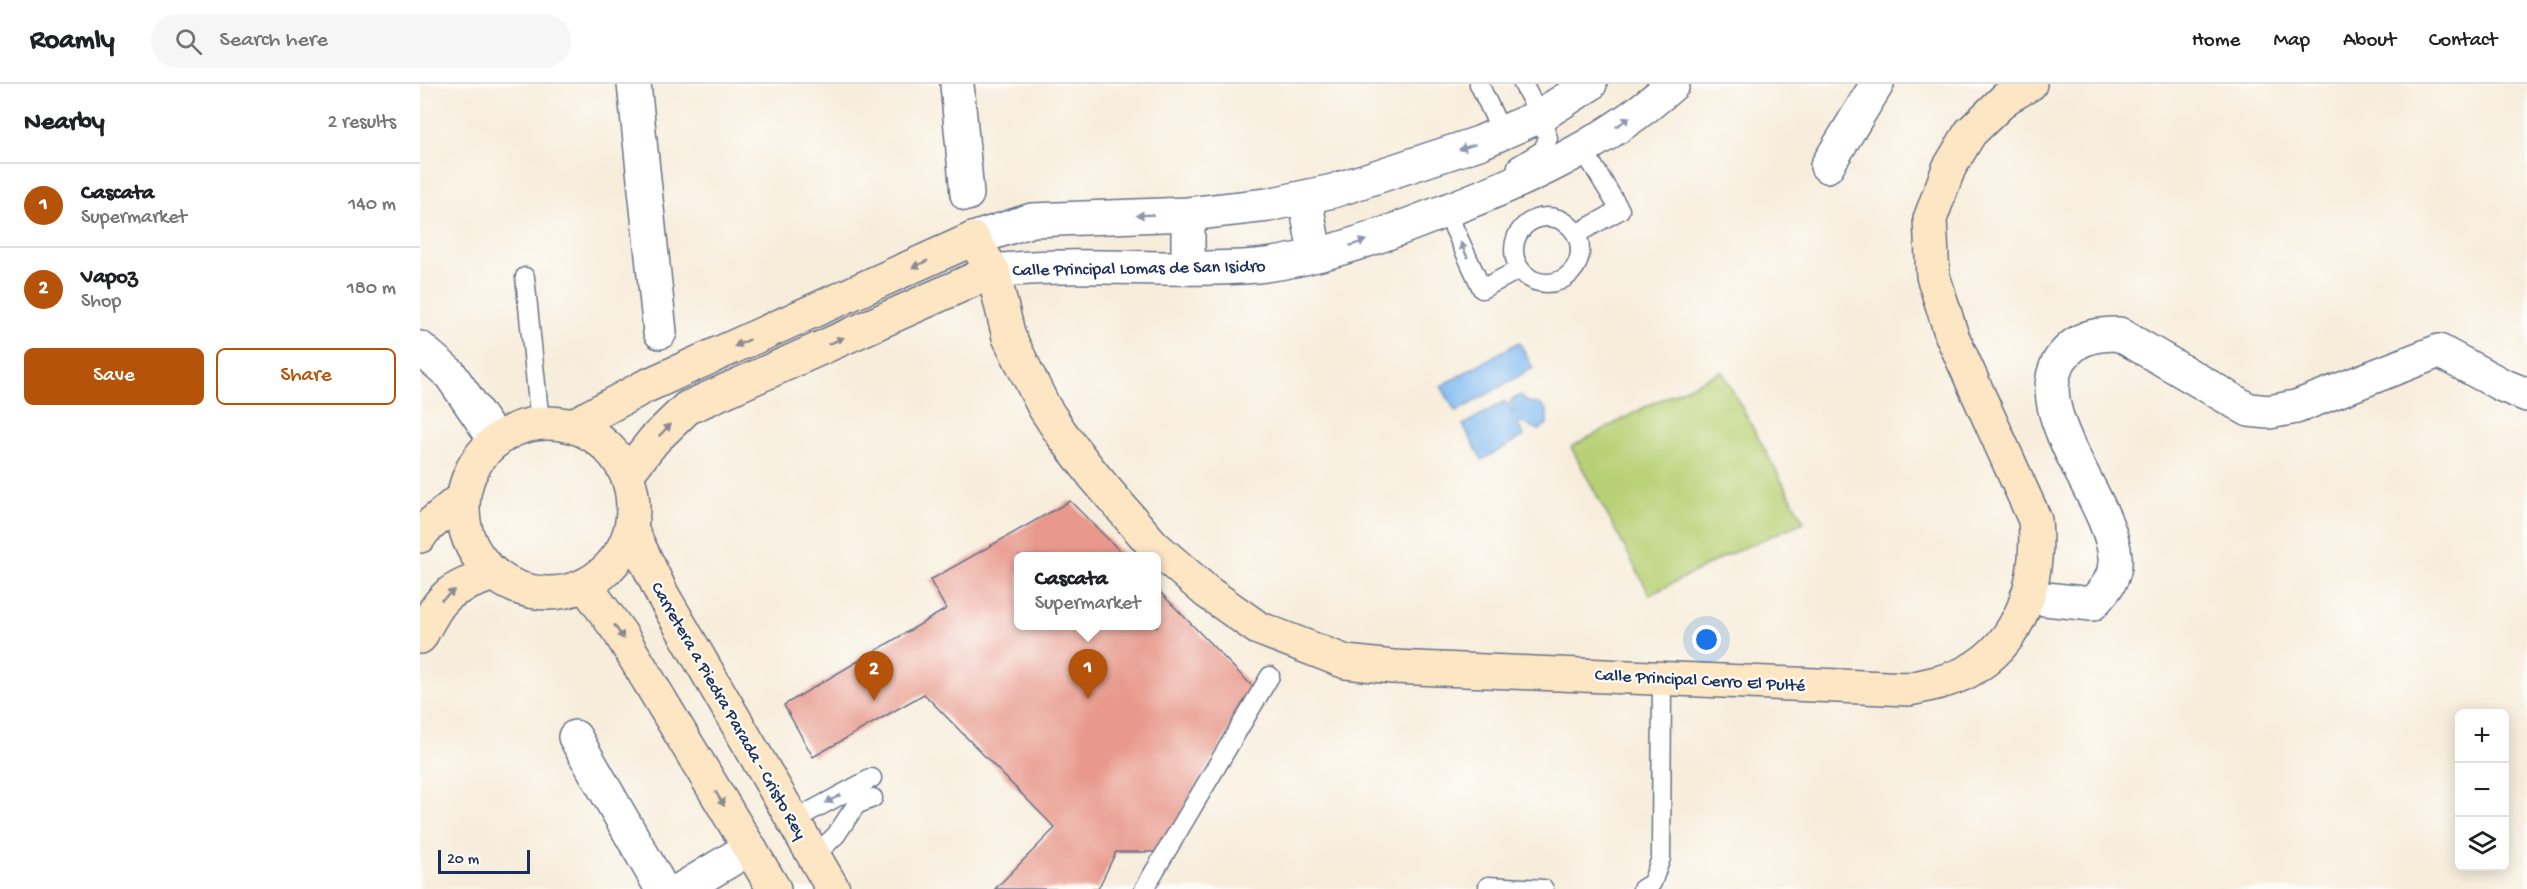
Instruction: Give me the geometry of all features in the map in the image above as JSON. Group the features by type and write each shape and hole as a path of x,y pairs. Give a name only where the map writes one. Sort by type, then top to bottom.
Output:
{"street":[{"path":"634,84 660,332"},
{"path":"957,84 967,194"},
{"path":"572,426 644,387 973,239 1032,220 1188,214 1268,205 1333,192 1479,143 1540,116 1590,84"},
{"name":"Calle Principal Lomas de San Isidro","path":"993,271 1029,267 1188,268 1281,263 1349,246 1479,199 1520,181 1583,149 1673,84"},
{"path":"1827,166 1877,84"},
{"name":"Calle Principal Cerro El Pulté","path":"973,239 993,271 1017,355 1060,433 1153,545 1207,592 1258,628 1346,662 1393,667 1909,689 1942,682 1968,671 1992,653 2017,624 2035,574 2038,549 2035,520 1953,336 1933,276 1930,219 1949,168 1970,133 2006,98 2030,84"},
{"path":"1305,197 1315,254"},
{"path":"1188,214 1188,268"},
{"path":"627,474 654,440 687,408 993,271"},
{"path":"2027,597 2092,604 2110,585 2116,560 2113,538 2102,511 2074,458 2051,402 2051,384 2056,364 2080,339 2096,334 2119,334 2249,410 2269,412 2296,407 2439,351 2502,385 2527,395"},
{"path":"420,348 450,374 496,441"},
{"path":"540,423 572,426 599,439 610,449 627,474 634,510 631,529 621,551 606,571 585,585 561,592 537,593 514,586 493,574 478,558 468,539 463,518 463,497 469,476 480,456 509,432 540,423"},
{"path":"420,536 463,497"},
{"name":"Carretera a Piedra Parada - Cristo Rey","path":"631,529 662,594 833,889"},
{"path":"420,637 440,600 460,586 493,574"},
{"path":"585,585 620,633 774,889"},
{"path":"575,737 662,889"},
{"path":"682,889 750,848"}],"lane":[{"path":"1479,84 1502,133"},
{"path":"1479,199 1500,178 1543,150 1548,138 1540,116 1523,84"},
{"path":"1576,234 1620,210 1583,149"},
{"path":"1446,211 1482,289 1520,269"},
{"path":"1550,217 1569,225 1576,234 1580,254 1576,265 1560,280 1549,283 1538,282 1527,277 1520,269 1515,259 1514,248 1522,229 1530,222 1550,217"},
{"path":"525,277 540,423"},
{"path":"1144,889 1270,676"},
{"path":"1642,889 1652,884 1661,858 1662,677"},
{"path":"794,820 872,778"},
{"path":"814,856 836,835 856,805 873,798"},
{"path":"1488,886 1544,889"}],"green space":[{"path":"1722,371 1804,522 1725,556 1650,595 1571,447 1645,407"}],"water":[{"path":"1519,342 1533,368 1456,412 1441,386"},
{"path":"1521,395 1528,402 1541,405 1547,410 1547,424 1539,430 1521,422 1518,425 1524,436 1482,460 1463,425 1505,401 1513,412 1515,410 1510,403 1511,400"}],"building":[{"path":"1070,501 1121,552 1014,552 1014,630 1161,630 1161,593 1254,688 1159,852 1116,852 1098,889 995,889 1055,828 924,694 813,757 784,705 946,609 930,580"}],"place":[{"name":"Cascata","path":"1088,699"},
{"name":"Vapoz","path":"874,701"}]}
